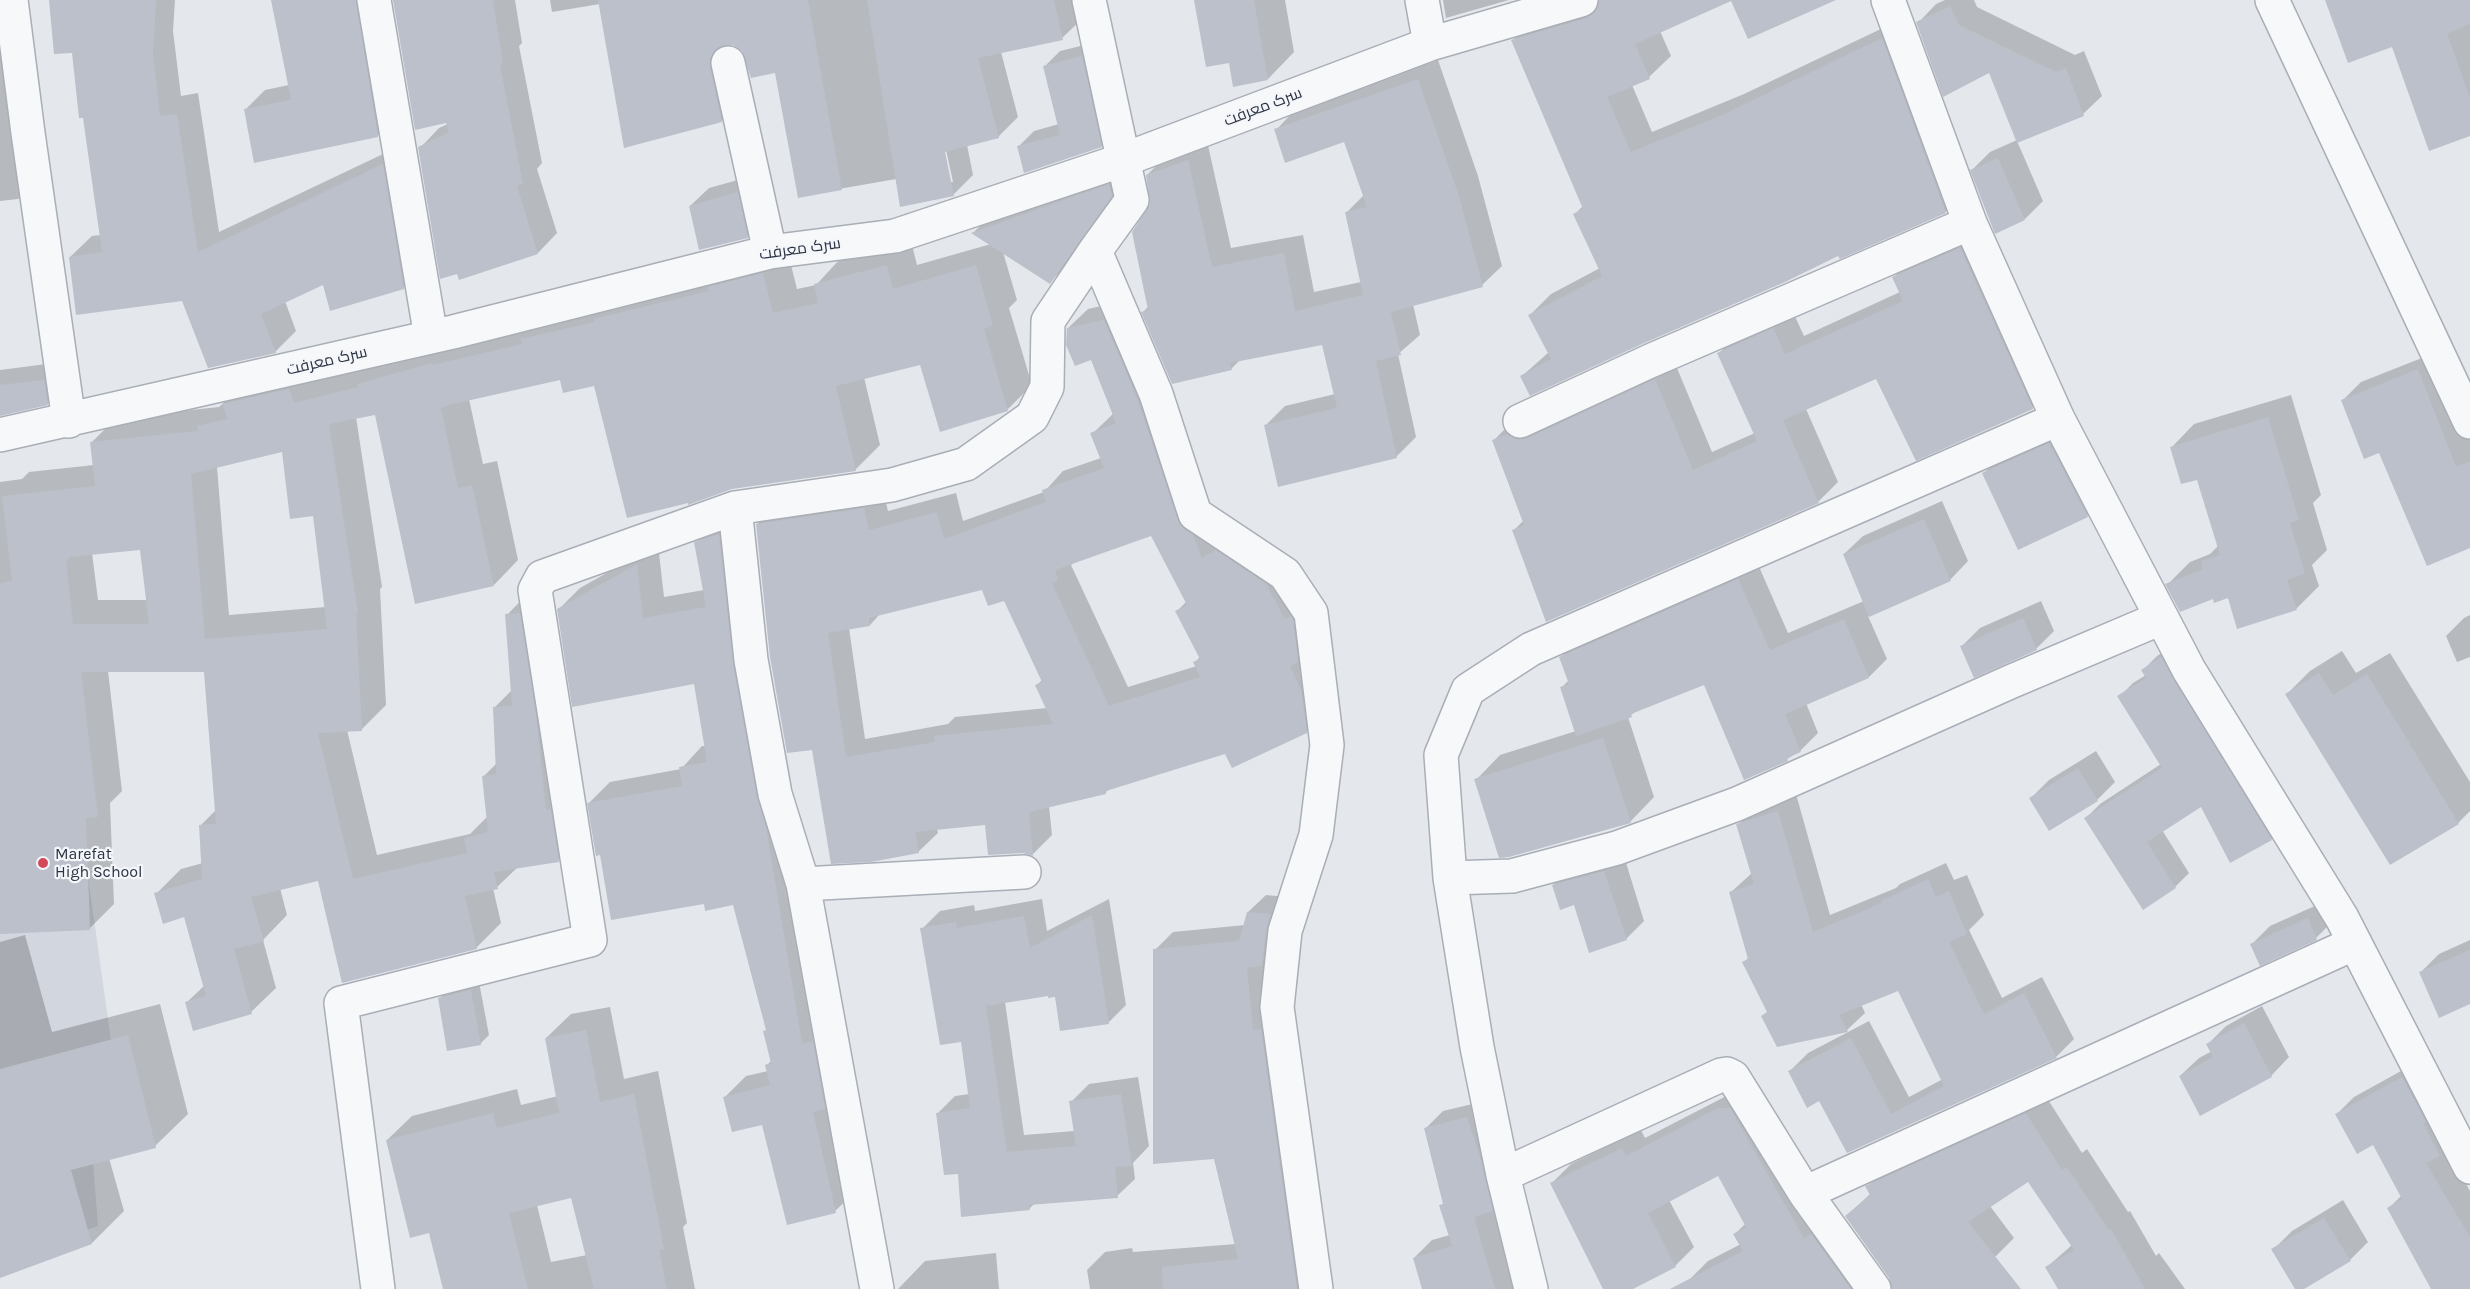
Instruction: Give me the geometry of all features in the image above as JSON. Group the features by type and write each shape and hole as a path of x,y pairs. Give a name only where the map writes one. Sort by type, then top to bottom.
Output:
{"street":[{"path":"11,0 69,421"},
{"path":"374,0 431,337"},
{"path":"378,1289 341,1003 590,940 535,590 542,577 735,508 892,485 966,465 1032,417 1047,387 1048,321 1132,200 1089,0"},
{"path":"1422,0 1430,44"},
{"name":"سرک معرفت","path":"0,435 431,337 770,252 895,236 1123,160 1430,44 1581,0"},
{"path":"1888,0 1970,223 2058,419 2189,670 2355,943 2470,1167"},
{"path":"2272,0 2470,423"},
{"path":"728,63 770,252"},
{"path":"1520,421 1650,361 1970,223"},
{"path":"1095,251 1156,394 1195,514 1285,574 1311,613 1326,745 1316,835 1285,932 1277,1007 1316,1289"},
{"path":"1531,1289 1503,1175 1476,1047 1450,878 1441,755 1468,690 1531,650 2058,419"},
{"path":"735,508 751,660 771,772 775,794 803,884 877,1289"},
{"path":"1450,878 1512,876 1617,848 1737,804 2010,682 2161,618"},
{"path":"803,884 1024,872"},
{"path":"1805,1193 2355,943"},
{"path":"1503,1175 1727,1074 1733,1077 1805,1193 1874,1289"}],"shaded area":[{"name":"Marefat High School","path":"50,605 122,1119 91,1136 98,1226 0,1261 0,607"}],"building":[{"path":"49,0 156,0 153,53 160,116 177,114 198,252 383,164 404,289 330,311 323,285 261,314 276,353 208,368 182,301 76,315 69,257 102,252 83,118 79,118 72,53 54,54"},
{"path":"271,0 356,0 378,137 254,163 244,109 291,100"},
{"path":"393,0 493,0 503,64 500,65 523,184 517,186 538,254 459,280 457,274 440,279 418,147 449,132 446,123 415,130"},
{"path":"598,0 808,0 842,190 798,198 775,73 751,78 742,51 733,45 725,45 716,49 710,58 722,122 624,148"},
{"path":"867,0 1054,0 1063,40 978,58 999,138 945,152 954,196 900,207"},
{"path":"1194,0 1254,0 1268,80 1233,87 1229,63 1206,67"},
{"path":"1599,0 1836,0 1748,39 1731,1 1635,44 1650,79 1607,97 1631,152 1722,115 1882,38 1946,213 1840,259 1838,256 1530,396 1520,376 1551,359 1528,315 1602,276 1573,214 1583,209 1511,40 1587,18 1595,12"},
{"path":"2325,0 2470,0 2470,24 2447,34 2470,98 2470,136 2429,151 2392,47 2348,63"},
{"path":"1950,6 1959,25 2056,72 2066,68 2084,116 2017,143 1989,73 1943,97 1916,22"},
{"path":"1082,56 1102,147 1024,173 1017,146 1060,135 1043,66"},
{"path":"1418,79 1459,196 1483,287 1391,312 1401,355 1376,361 1397,458 1278,487 1264,425 1337,408 1322,345 1230,363 1232,370 1172,384 1141,312 1148,310 1132,232 1150,204 1146,175 1188,160 1212,267 1284,253 1295,311 1363,295 1345,212 1367,207 1344,142 1285,163 1274,129"},
{"path":"1998,158 2025,220 1995,234 1970,170"},
{"path":"1109,184 1112,196 1050,284 971,233"},
{"path":"738,192 748,238 699,250 689,206"},
{"path":"1960,248 2033,409 1916,461 1876,379 1783,420 1819,503 1546,622 1512,530 1524,525 1492,440 1507,434 1518,440 1528,438 1655,379 1693,470 1757,441 1717,353 1773,328 1785,354 1903,301 1892,277"},
{"path":"887,265 893,289 976,265 993,326 984,329 1008,411 940,432 920,365 836,386 856,471 732,489 688,505 688,503 627,518 594,386 563,393 560,380 444,406 441,408 458,488 472,485 494,586 415,604 375,415 329,424 358,613 356,613 362,731 318,733 353,879 467,853 464,838 488,832 482,776 496,774 493,707 512,706 505,614 520,613 536,714 546,810 551,809 559,862 494,872 498,889 465,896 477,949 342,983 318,881 251,897 264,941 234,949 252,1014 193,1031 185,1002 206,996 184,917 163,924 154,893 202,879 199,825 216,824 204,672 81,672 98,817 86,818 90,930 0,934 0,583 12,581 2,496 95,486 90,442 198,431 197,426 228,419 222,404 289,389 294,403 358,387 357,384 432,363 433,365 522,344 521,339 595,322 594,319 709,291 708,287 763,273 773,313 818,303 814,284","holes":["282,452 290,519 313,516 327,629 205,639 191,474","140,550 149,624 73,624 66,560 70,559 69,557"]},
{"path":"1104,320 1138,401 1178,520 1184,529 1193,535 1202,558 1216,550 1266,584 1285,619 1291,616 1298,662 1290,666 1301,690 1307,733 1232,768 1225,754 1106,791 1106,794 1029,812 1033,856 1023,853 988,855 985,825 915,832 919,853 871,862 831,864 812,750 787,753 770,657 756,524 864,508 869,530 937,512 944,539 1046,502 1042,490 1104,468 1090,433 1116,423 1091,360 1075,366 1066,345 1067,328","holes":["1151,536 1187,605 1175,611 1200,659 1193,662 1200,677 1109,706 1052,583 1058,580 1055,570","982,590 988,606 1004,601 1042,682 1035,685 1053,724 934,736 935,742 846,757 828,633 870,626 869,618"]},
{"path":"2418,369 2456,467 2470,461 2470,548 2427,566 2379,453 2364,459 2341,400"},
{"path":"44,380 48,405 0,416 0,385"},
{"path":"2268,417 2299,520 2290,523 2305,574 2287,580 2297,610 2237,629 2228,598 2214,603 2213,599 2180,612 2165,584 2203,569 2201,561 2220,555 2197,480 2181,484 2170,447"},
{"path":"2049,443 2088,517 2018,550 1982,473"},
{"path":"1924,519 1951,581 1869,617 1843,554"},
{"path":"719,534 733,663 757,797 766,827 802,1043 813,1041 825,1109 813,1112 836,1213 787,1225 762,1125 732,1132 723,1097 770,1085 765,1065 771,1063 763,1031 766,1030 733,905 705,911 704,904 611,920 600,855 596,856 587,803 682,786 679,767 707,762 694,684 572,707 557,609 637,564 643,618 706,607 694,542"},
{"path":"1738,579 1770,650 1844,619 1869,678 1785,714 1801,752 1787,758 1788,761 1744,780 1704,685 1631,714 1632,717 1576,736 1560,687 1569,684 1559,657"},
{"path":"2023,618 2037,650 1974,678 1960,646"},
{"path":"2161,657 2272,840 2230,863 2201,807 2147,842 2176,888 2143,910 2084,818 2162,768 2117,696 2146,678 2141,670"},
{"path":"2319,673 2333,695 2367,674 2459,824 2390,865 2285,694"},
{"path":"1603,738 1631,823 1499,858 1474,779"},
{"path":"2078,768 2098,801 2049,831 2029,798"},
{"path":"1778,811 1813,932 1882,903 1881,901 1928,879 1936,897 1949,891 1967,934 1949,942 1984,1014 2024,993 2057,1058 1847,1153 1819,1101 1807,1108 1788,1071 1851,1038 1891,1114 1944,1086 1898,991 1839,1015 1848,1032 1777,1047 1761,1016 1767,1012 1742,962 1748,959 1729,892 1754,884 1736,824"},
{"path":"1604,871 1627,940 1589,953 1574,905 1560,910 1552,885"},
{"path":"1247,912 1271,914 1266,929 1262,966 1247,968 1253,1030 1261,1029 1297,1289 1163,1289 1162,1267 1238,1259 1214,1159 1153,1164 1153,949 1239,941"},
{"path":"1092,915 1109,1024 1060,1031 1055,997 1048,998 1048,996 986,1006 1007,1152 1076,1146 1069,1101 1121,1094 1132,1166 1115,1167 1118,1198 1029,1205 1030,1210 961,1217 958,1174 944,1175 936,1113 970,1108 961,1042 940,1045 920,928 956,922 957,928 1024,916 1030,948"},
{"path":"2308,918 2317,940 2260,966 2250,944"},
{"path":"2470,950 2470,1004 2439,1018 2419,972"},
{"path":"471,990 481,1045 447,1051 438,998"},
{"path":"2244,1023 2272,1077 2200,1116 2179,1076 2213,1057 2206,1044"},
{"path":"586,1030 600,1102 634,1094 664,1249 659,1250 667,1289 594,1289 571,1198 509,1213 528,1289 443,1289 429,1233 410,1238 386,1140 493,1113 497,1128 559,1113 545,1038"},
{"path":"128,1035 156,1148 71,1170 92,1244 0,1278 0,1069"},
{"path":"2402,1077 2426,1122 2423,1123 2440,1156 2426,1163 2470,1237 2470,1289 2431,1289 2387,1208 2402,1199 2373,1145 2357,1154 2335,1114"},
{"path":"1718,1108 1730,1108 1804,1238 1811,1234 1851,1289 1670,1289 1743,1251 1733,1234 1746,1227 1718,1176 1648,1213 1676,1267 1633,1289 1603,1289 1550,1183 1622,1148 1626,1156"},
{"path":"2026,1113 2062,1170 2067,1167 2109,1230 2111,1229 2145,1289 2058,1289 2045,1267 2074,1250 2028,1182 1968,1222 2021,1289 1892,1289 1889,1278 1845,1216 1870,1195 1865,1186"},
{"path":"1467,1117 1480,1157 1493,1211 1474,1217 1495,1289 1422,1289 1413,1258 1452,1246 1439,1205 1443,1204 1424,1128"},
{"path":"2324,1218 2351,1261 2304,1289 2295,1289 2271,1249"}],"place":[{"name":"Marefat High School","path":"43,863"}]}
